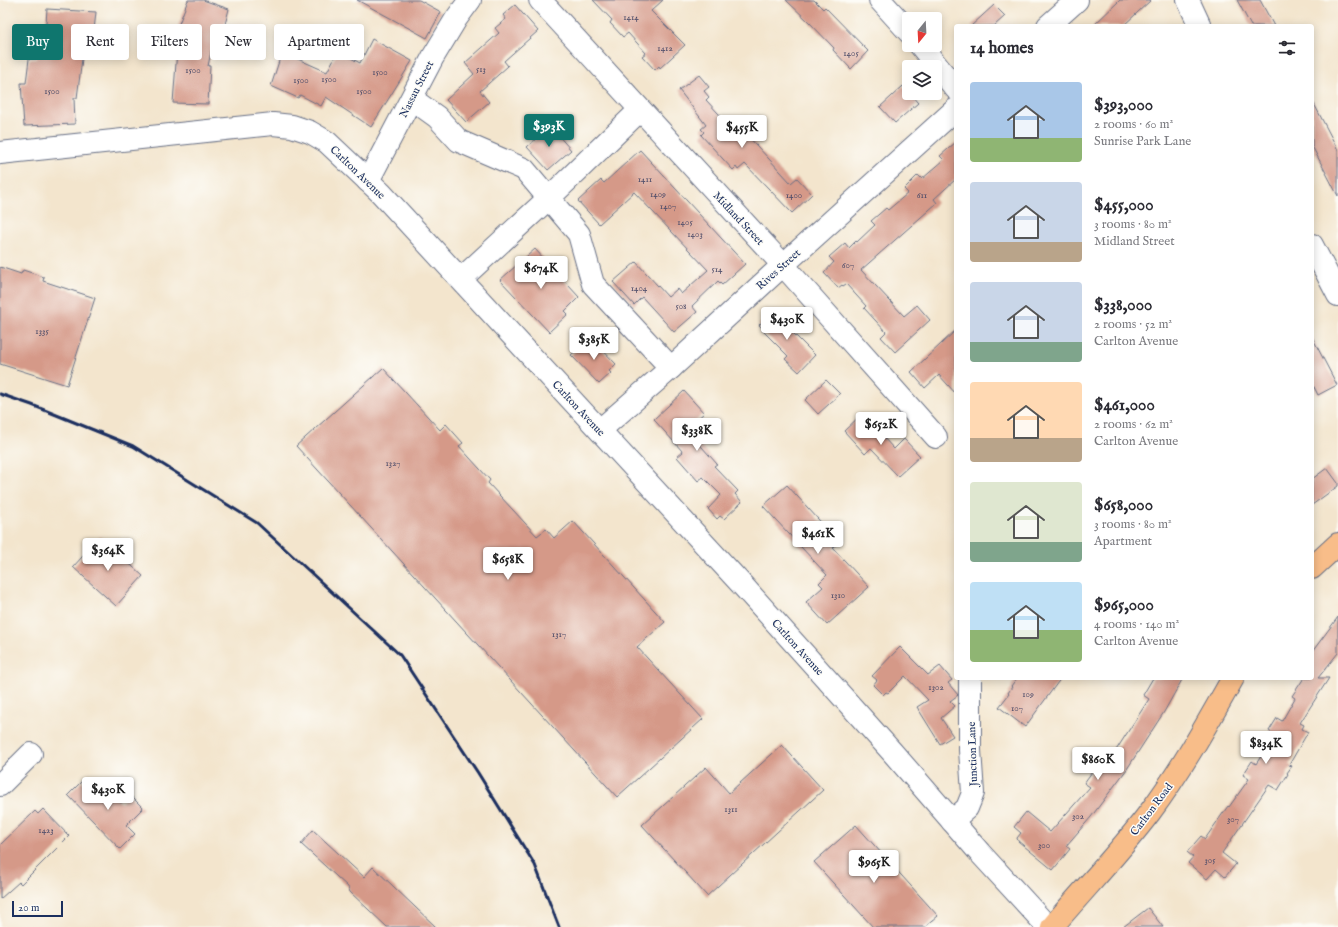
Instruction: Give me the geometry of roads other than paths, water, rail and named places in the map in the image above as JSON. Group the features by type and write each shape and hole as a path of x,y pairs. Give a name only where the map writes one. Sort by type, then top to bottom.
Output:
{"main road":[{"path":"1314,566 1338,544"},
{"name":"Carlton Road","path":"1052,927 1149,813 1198,741 1232,680"}],"street":[{"name":"Nassau Street","path":"368,181 412,99 433,56 456,19 470,0"},
{"name":"Midland Street","path":"540,0 783,265 936,437"},
{"path":"880,0 902,24"},
{"path":"1050,24 1078,0"},
{"path":"1188,0 1199,24"},
{"path":"926,52 954,87"},
{"path":"412,99 437,117 459,141 524,169 579,234 593,284 671,368"},
{"path":"461,280 640,110"},
{"name":"Rives Street","path":"600,430 671,368 954,111"},
{"name":"Carlton Avenue","path":"0,153 273,124 292,126 310,132 327,142 381,193 600,430 782,629 1048,927"},
{"path":"1314,249 1338,295"},
{"name":"Junction Lane","path":"952,821 967,808 974,794 970,750 970,680"},
{"path":"0,785 31,754"}],"railway":[{"path":"0,394 32,405 133,446 257,523 400,655 478,773 535,865 559,927"}]}
